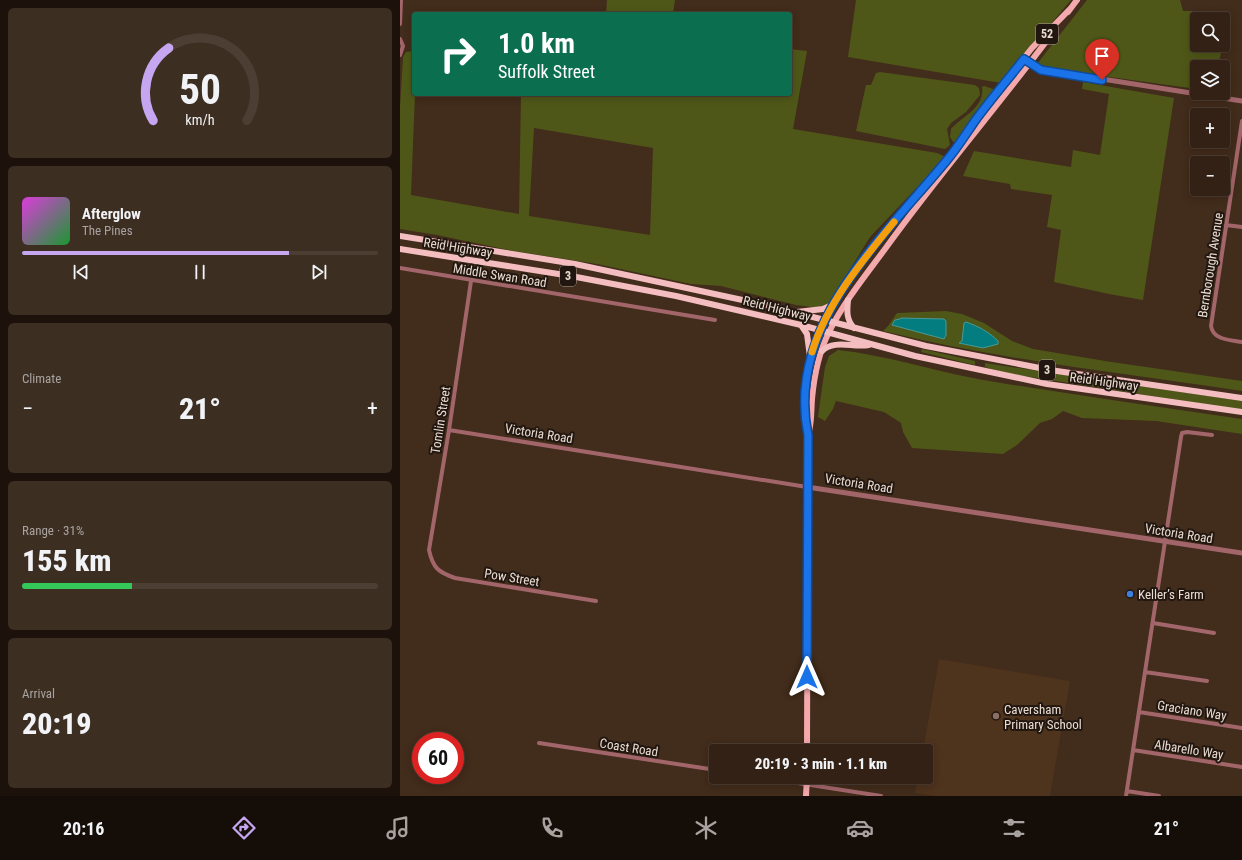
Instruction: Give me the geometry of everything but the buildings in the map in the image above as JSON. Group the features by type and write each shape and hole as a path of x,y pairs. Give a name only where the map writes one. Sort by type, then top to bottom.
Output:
{"highway":[{"name":"Reid Highway","path":"400,236 575,264 795,312 926,346 1050,370 1242,398"},
{"name":"Reid Highway","path":"400,249 571,276 676,296 801,325 872,345 973,369 1047,384 1242,412"},
{"path":"848,300 847,317 855,328"},
{"path":"795,312 823,309 832,305"},
{"path":"801,325 808,334 810,357"},
{"path":"822,351 826,347 835,344 851,344 861,346 872,345"}],"main road":[{"name":"52","path":"808,435 811,427 812,400 815,378 822,351 834,322 902,225 1027,61 1077,0"},
{"name":"52","path":"807,744 808,435 804,399 806,376 810,357 820,330 832,305 868,254 910,201 948,159 990,101 1027,61"},
{"path":"806,784 806,796"}],"street":[{"path":"400,24 401,0"},
{"path":"400,39 403,46 400,55"},
{"path":"1027,61 1038,68 1058,73 1242,101"},
{"name":"Bernborough Avenue","path":"1242,121 1240,151 1226,225 1211,326 1212,330 1218,337 1242,342"},
{"path":"1226,225 1242,227"},
{"name":"Middle Swan Road","path":"400,268 715,320"},
{"name":"Tomlin Street","path":"432,561 429,550 449,430 471,280"},
{"name":"Victoria Road","path":"449,430 807,487 1242,553"},
{"path":"1159,796 1126,794 1180,437 1182,433 1187,432 1212,435"},
{"name":"Pow Street","path":"432,561 441,573 455,578 596,601"},
{"path":"1153,623 1214,633"},
{"path":"1145,672 1207,681"},
{"name":"Graciano Way","path":"1139,712 1242,728"},
{"name":"Coast Road","path":"539,743 709,769"},
{"name":"Albarello Way","path":"1133,750 1242,767"},
{"path":"806,784 881,796"}],"shaded area":[{"name":"Caversham Primary School","path":"939,659 1070,681 1050,796 936,796 915,793 917,784 933,784 933,744 924,744"}],"green space":[{"path":"607,0 675,0 673,12 606,12"},
{"path":"856,0 1071,0 1001,83 848,57"},
{"path":"1087,0 1180,0 1183,11 1199,11 1190,12 1190,52 1221,53 1220,60 1190,60 1190,88 1052,69 1050,67 1047,68 1037,64"},
{"path":"792,49 807,51 793,129 937,153 946,157 870,237 830,302 820,307 796,305 721,286 691,284 597,264 514,251 400,229 400,107 403,57 406,52 412,51 412,96 415,96 411,195 519,214 521,96 792,96","holes":["534,128 653,148 650,235 529,216"]},
{"path":"880,72 975,85 979,88 980,95 966,112 951,123 947,129 950,145 945,149 856,131 866,85 871,85 876,73"},
{"path":"1083,82 1174,98 1143,300 1054,282 1061,230 1047,227 1052,195 1011,189 1010,184 963,176 974,151 1071,167 1073,150 1100,155 1109,94 1082,89"},
{"path":"984,86 996,90 980,109 958,142 953,142 950,137 951,129 972,111 980,101 982,87"},
{"path":"946,311 962,314 984,323 1012,341 1033,349 1242,381 1242,391 1017,358 883,331 897,313"},
{"path":"922,349 975,361 975,365 921,352"},
{"path":"838,350 873,355 978,379 1242,419 1242,434 1156,421 1082,418 1063,411 1052,419 1040,423 1017,445 1003,454 912,448 903,432 901,423 884,412 836,401 833,409 825,421 818,417 825,367 829,356"},
{"path":"985,363 1242,401 1242,410 1012,374 985,367"}],"water":[{"path":"901,318 944,319 946,321 946,335 944,339 892,325 895,320"},
{"path":"966,322 987,332 998,341 998,344 983,348 959,343 962,341 964,323"}],"slow traffic":[{"path":"812,352 817,336 832,305 868,254 894,222"}],"place":[{"name":"Keller’s Farm","path":"1130,594"},
{"name":"Caversham Primary School","path":"996,716"}],"route":[{"path":"807,677 808,435 804,399 808,366 817,336 832,305 868,254 910,201 948,159 990,101 1024,59 1041,70 1102,80"}]}
